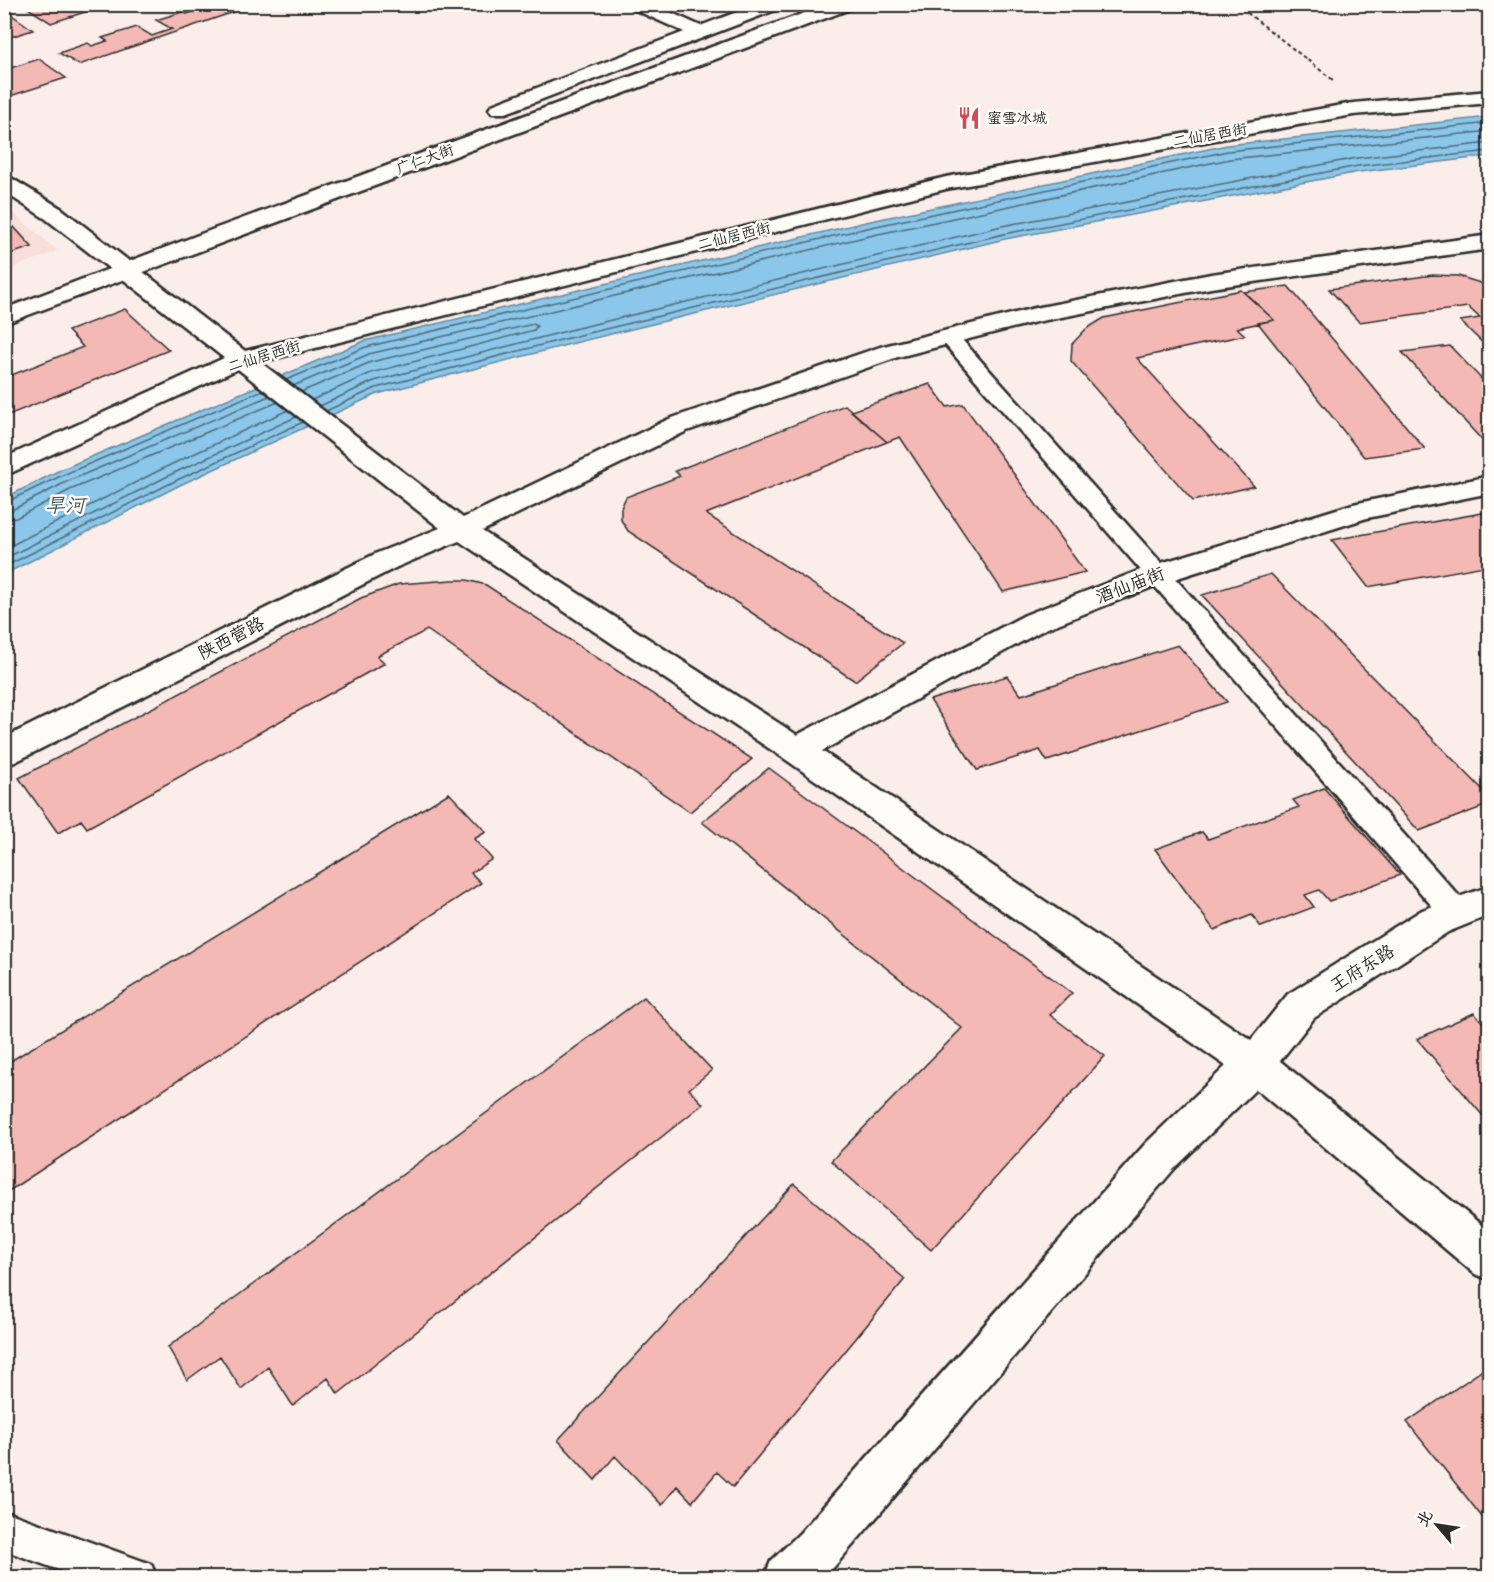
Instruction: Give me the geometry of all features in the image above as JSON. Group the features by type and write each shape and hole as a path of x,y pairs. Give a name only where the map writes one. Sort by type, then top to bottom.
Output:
{"street":[{"path":"637,4 699,32"},
{"path":"477,117 775,4"},
{"name":"广仁大街","path":"4,297 118,264 847,4"},
{"name":"二仙居西街","path":"4,468 251,367 946,183 1369,108 1490,97"},
{"path":"4,182 54,214 461,530 796,750 1256,1064 1490,1259"},
{"name":"广仁大街","path":"4,317 118,264 299,185"},
{"name":"陕西营路","path":"4,753 387,560 461,530 678,425 889,352 1035,315 1211,281 1490,242"},
{"name":"酒仙庙街","path":"796,750 1035,622 1158,574 1363,510 1490,484"},
{"name":"王府东路","path":"788,1578 817,1550 1160,1156 1256,1064 1301,1006 1435,921 1490,900"}],"lane":[{"path":"949,337 1456,913"},
{"path":"4,1530 136,1578"}],"path":[{"path":"1236,4 1369,108"}],"shaded area":[{"path":"5,206 58,251 4,271"}],"water":[{"name":"旱河","path":"1489,117 1489,156 1359,172 1005,239 582,341 377,394 180,485 5,574 5,498 60,470 364,341 866,222 1227,145"}],"building":[{"path":"34,4 110,4 51,23 26,7"},
{"path":"204,4 257,4 79,65 59,53 88,43 92,46 107,41 102,38 137,27 152,36 172,29 156,20 202,9 197,7"},
{"path":"12,15 33,30 4,39 4,18"},
{"path":"39,59 66,78 4,98 4,70"},
{"path":"4,216 32,247 4,256"},
{"path":"1433,275 1458,276 1490,286 1490,350 1460,321 1480,318 1468,307 1359,322 1329,289"},
{"path":"1288,286 1425,449 1364,457 1258,323 1274,320 1244,292"},
{"path":"1241,290 1274,320 1237,328 1245,335 1137,358 1254,486 1193,501 1071,361 1072,344 1086,329 1104,318"},
{"path":"125,309 169,350 6,416 4,378 83,347 68,331"},
{"path":"1450,346 1490,388 1490,449 1402,352"},
{"path":"930,384 947,407 963,404 1085,572 1003,592 900,437 887,442 851,411"},
{"path":"845,405 887,442 706,514 903,643 855,681 628,531 621,520 621,508 626,497 680,476 675,471"},
{"path":"1488,512 1490,565 1368,587 1332,540"},
{"path":"1271,574 1490,797 1490,804 1419,831 1202,595"},
{"path":"467,580 486,585 752,759 690,812 427,630 377,656 385,663 87,828 81,820 58,833 19,778 361,598 399,584"},
{"path":"1178,645 1227,702 1047,761 1040,750 977,770 930,700 1007,676 1021,695"},
{"path":"769,768 1072,993 1050,1015 1105,1056 931,1250 831,1161 962,1028 702,822"},
{"path":"1324,788 1400,875 1329,901 1319,890 1305,895 1314,907 1261,927 1252,915 1214,930 1155,849 1202,832 1208,839 1299,807 1293,800"},
{"path":"449,793 486,832 474,839 492,859 471,873 481,883 4,1194 4,1065"},
{"path":"644,997 712,1070 689,1089 703,1104 338,1394 328,1378 293,1406 268,1367 241,1389 220,1356 187,1380 168,1347"},
{"path":"1474,1013 1490,1030 1490,1124 1417,1039"},
{"path":"794,1184 905,1279 733,1487 717,1472 692,1502 677,1486 662,1505 615,1456 595,1480 558,1440"},
{"path":"1490,1365 1490,1527 1407,1422"}],"place":[{"name":"蜜雪冰城","path":"969,118"}]}
